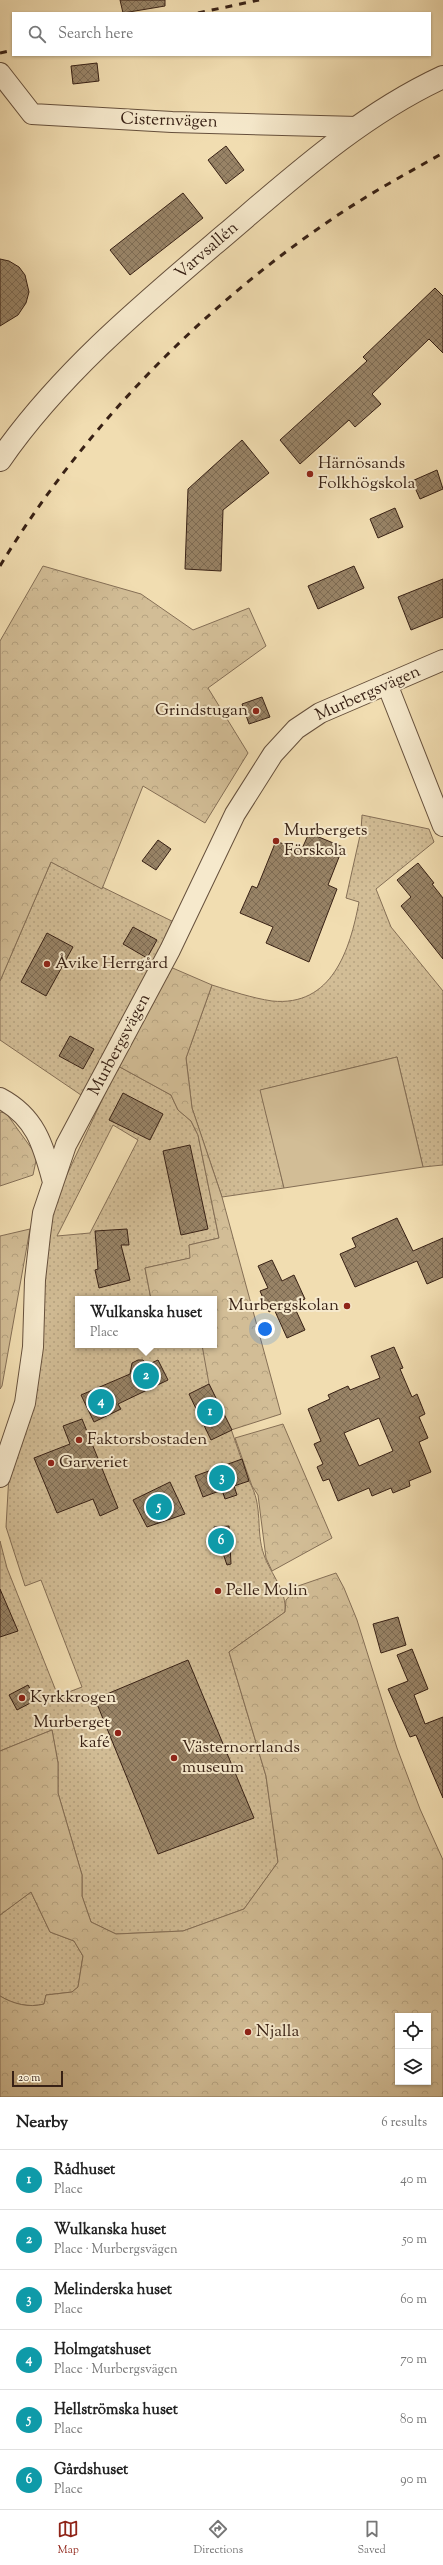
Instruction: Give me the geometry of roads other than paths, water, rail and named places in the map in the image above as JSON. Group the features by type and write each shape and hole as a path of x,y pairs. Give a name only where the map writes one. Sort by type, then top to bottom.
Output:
{"street":[{"name":"Cisternvägen","path":"0,73 32,114 172,122 358,127"},
{"name":"Varvsallén","path":"0,460 72,375 112,335 279,189 358,127 408,94 443,77"},
{"name":"Murbergsvägen","path":"0,1477 25,1403 33,1347 35,1280 39,1241 44,1213 66,1145 170,950 235,814 273,754 296,729 320,712 443,660"},
{"path":"387,684 443,826"},
{"path":"0,1098 13,1105 30,1121 43,1146 53,1182"}],"railway":[{"path":"203,12 259,0"},
{"path":"0,53 12,50"},
{"path":"0,566 34,514 71,463 111,415 154,368 199,325 246,283 347,209 443,153"}],"place":[{"name":"Härnösands Folkhögskola","path":"310,474"},
{"name":"Grindstugan","path":"256,711"},
{"name":"Murbergets Förskola","path":"276,841"},
{"name":"Åvike Herrgård","path":"47,964"},
{"name":"Murbergskolan","path":"347,1306"},
{"name":"Wulkanska huset","path":"146,1376"},
{"name":"Holmgatshuset","path":"101,1402"},
{"name":"Rådhuset","path":"210,1412"},
{"name":"Faktorsbostaden","path":"79,1440"},
{"name":"Garveriet","path":"51,1463"},
{"name":"Melinderska huset","path":"222,1478"},
{"name":"Hellströmska huset","path":"159,1507"},
{"name":"Gårdshuset","path":"221,1541"},
{"name":"Pelle Molin","path":"218,1591"},
{"name":"Kyrkkrogen","path":"22,1698"},
{"name":"Murberget kafé","path":"118,1733"},
{"name":"Västernorrlands museum","path":"174,1758"},
{"name":"Njalla","path":"248,2032"}]}
